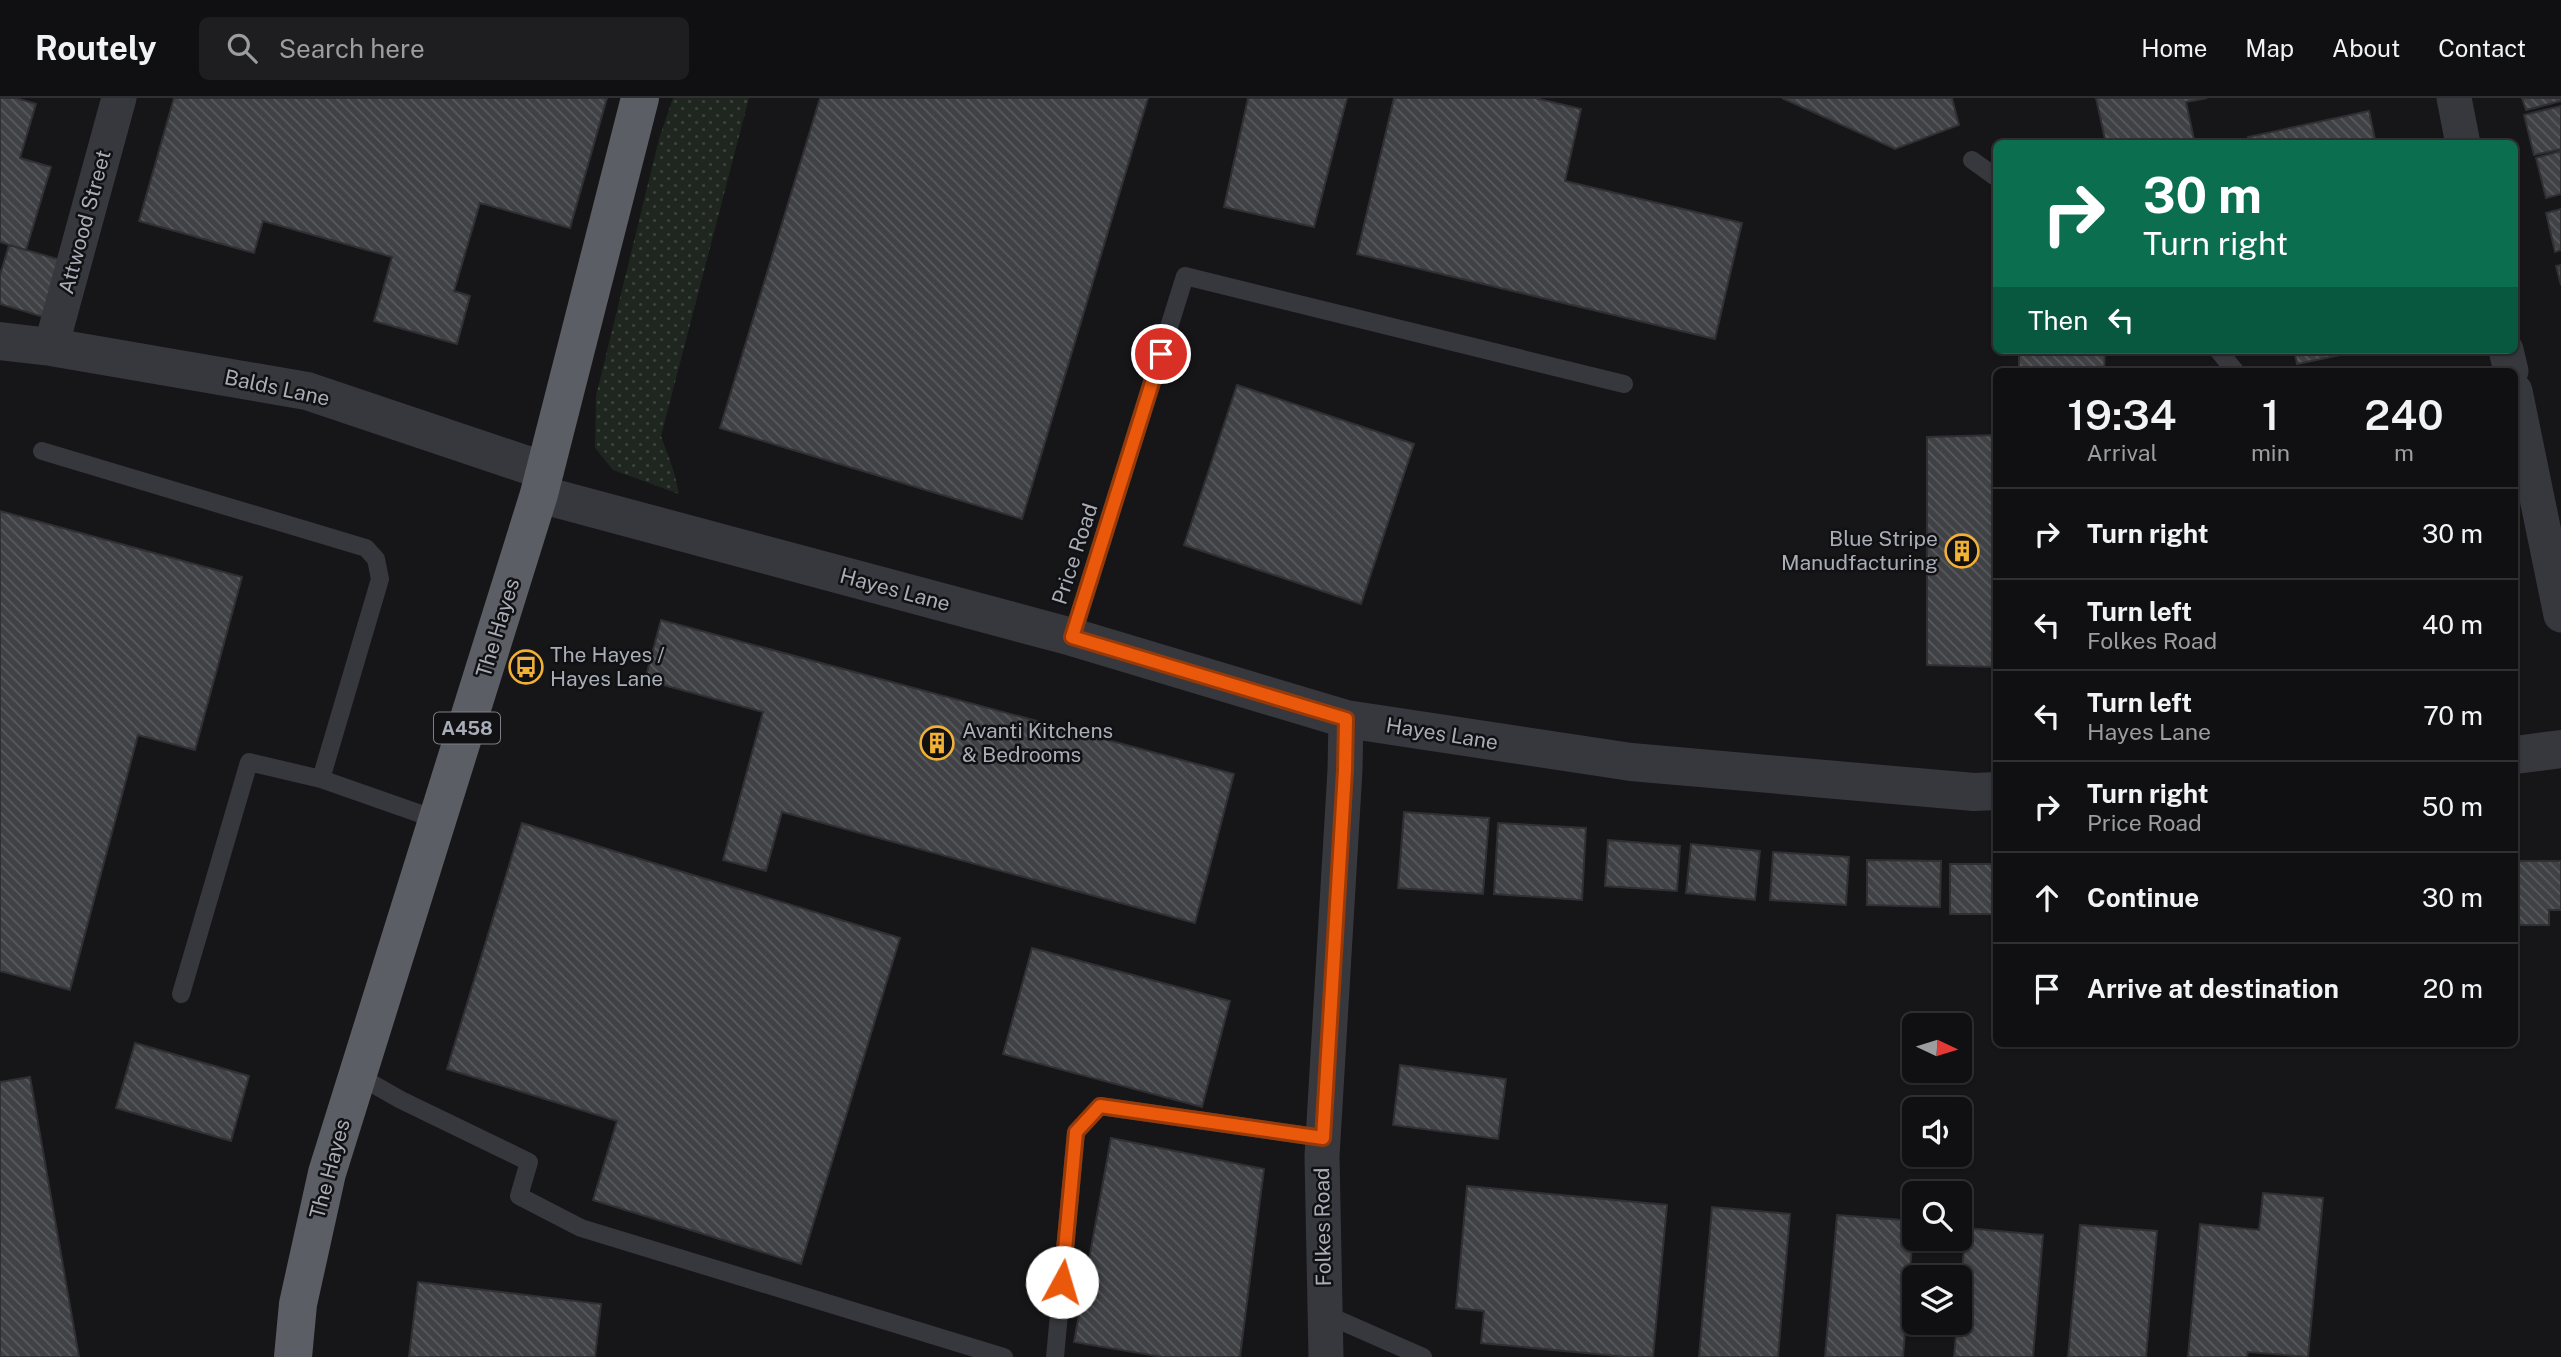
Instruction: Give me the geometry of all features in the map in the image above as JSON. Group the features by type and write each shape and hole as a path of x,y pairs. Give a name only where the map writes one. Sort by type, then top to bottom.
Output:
{"highway":[{"name":"The Hayes","path":"293,1357 298,1304 327,1173 542,482 640,98"}],"street":[{"name":"Attwood Street","path":"51,346 120,98"},
{"path":"2454,98 2462,140"},
{"name":"Balds Lane","path":"0,341 51,346 307,391 542,482"},
{"path":"2518,406 2561,615"},
{"name":"Hayes Lane","path":"542,482 1346,719 1631,762 1960,791 1993,791"},
{"name":"Folkes Road","path":"1326,1357 1323,1138 1346,719"},
{"path":"2518,755 2561,749"}],"lane":[{"path":"1972,160 1993,175"},
{"name":"Price Road","path":"1072,637 1185,276 1624,384"},
{"path":"2221,354 2233,368"},
{"path":"42,451 366,548 376,559 380,579 321,779"},
{"path":"181,994 249,762 321,779 438,820"},
{"path":"356,1075 401,1100 529,1162 519,1196 581,1228 1004,1357"},
{"path":"1055,1357 1076,1132 1100,1106 1323,1138"},
{"path":"1325,1314 1423,1357"}],"shaded area":[{"path":"673,98 749,98 661,436 679,494 613,470 595,448 596,396 659,139"}],"building":[{"path":"0,98 16,98 36,104 20,158 51,167 26,250 0,242"},
{"path":"174,98 607,98 570,228 480,203 454,291 470,296 457,344 374,321 392,257 263,221 254,253 139,221"},
{"path":"820,98 1148,98 1022,519 720,428"},
{"path":"1248,98 1347,98 1314,227 1224,207"},
{"path":"1394,98 1535,98 1581,109 1565,181 1742,223 1715,339 1357,254"},
{"path":"1782,98 1952,98 1959,125 1895,149"},
{"path":"2096,98 2207,98 2186,102 2194,140 2105,140"},
{"path":"2522,98 2561,98 2561,101 2526,110"},
{"path":"2561,106 2561,149 2534,155 2524,115"},
{"path":"2369,111 2375,140 2248,140 2248,137"},
{"path":"2561,151 2561,194 2546,198 2536,158"},
{"path":"2561,209 2561,250 2555,252 2546,213"},
{"path":"9,245 64,261 47,318 0,304 0,275"},
{"path":"2561,265 2561,285 2556,266"},
{"path":"2019,354 2105,354 2104,368 2019,368"},
{"path":"2295,354 2345,354 2297,364"},
{"path":"1237,385 1414,444 1361,604 1184,545"},
{"name":"Blue Stripe Manudfacturing","path":"1993,435 1993,667 1927,665 1927,437"},
{"path":"0,511 242,577 195,750 138,735 70,990 0,971"},
{"name":"Avanti Kitchens & Bedrooms","path":"661,620 1234,774 1195,923 782,812 766,871 723,860 763,712 645,680"},
{"path":"1404,812 1489,818 1483,894 1398,888"},
{"path":"522,823 900,938 801,1264 593,1200 617,1121 447,1069"},
{"path":"1498,823 1586,828 1582,900 1494,894"},
{"path":"1608,840 1680,846 1677,891 1605,886"},
{"path":"1691,844 1760,851 1755,900 1686,893"},
{"path":"1773,852 1849,857 1846,905 1770,900"},
{"path":"1867,860 1941,861 1940,907 1867,905"},
{"path":"2518,861 2561,861 2561,910 2549,910 2549,925 2518,925"},
{"path":"1950,864 1993,864 1993,914 1950,914"},
{"path":"1032,948 1230,1001 1202,1107 1003,1054"},
{"path":"135,1043 249,1076 231,1141 116,1108"},
{"path":"1400,1065 1506,1079 1498,1139 1393,1125"},
{"path":"30,1077 79,1357 0,1357 0,1082"},
{"path":"1111,1138 1264,1169 1240,1357 1162,1357 1074,1342"},
{"path":"1467,1186 1667,1205 1653,1357 1627,1357 1481,1343 1484,1311 1456,1308"},
{"path":"2263,1193 2323,1198 2308,1357 2248,1352 2247,1357 2188,1357 2200,1224 2259,1230"},
{"path":"1712,1207 1790,1214 1778,1357 1699,1357"},
{"path":"1837,1215 1902,1220 1902,1251 1912,1251 1910,1265 1902,1265 1903,1357 1825,1357"},
{"path":"2080,1225 2157,1231 2146,1357 2068,1357"},
{"path":"1972,1229 2043,1235 2033,1357 1954,1357 1956,1335 1972,1335 1972,1265 1963,1265 1964,1251 1972,1251"},
{"path":"418,1282 601,1304 595,1357 409,1357"}],"place":[{"name":"Blue Stripe Manudfacturing","path":"1962,551"},
{"name":"The Hayes / Hayes Lane","path":"526,667"},
{"name":"Avanti Kitchens & Bedrooms","path":"937,743"}],"route":[{"path":"1062,1282 1076,1132 1100,1106 1323,1138 1346,719 1072,637 1161,354"}]}
